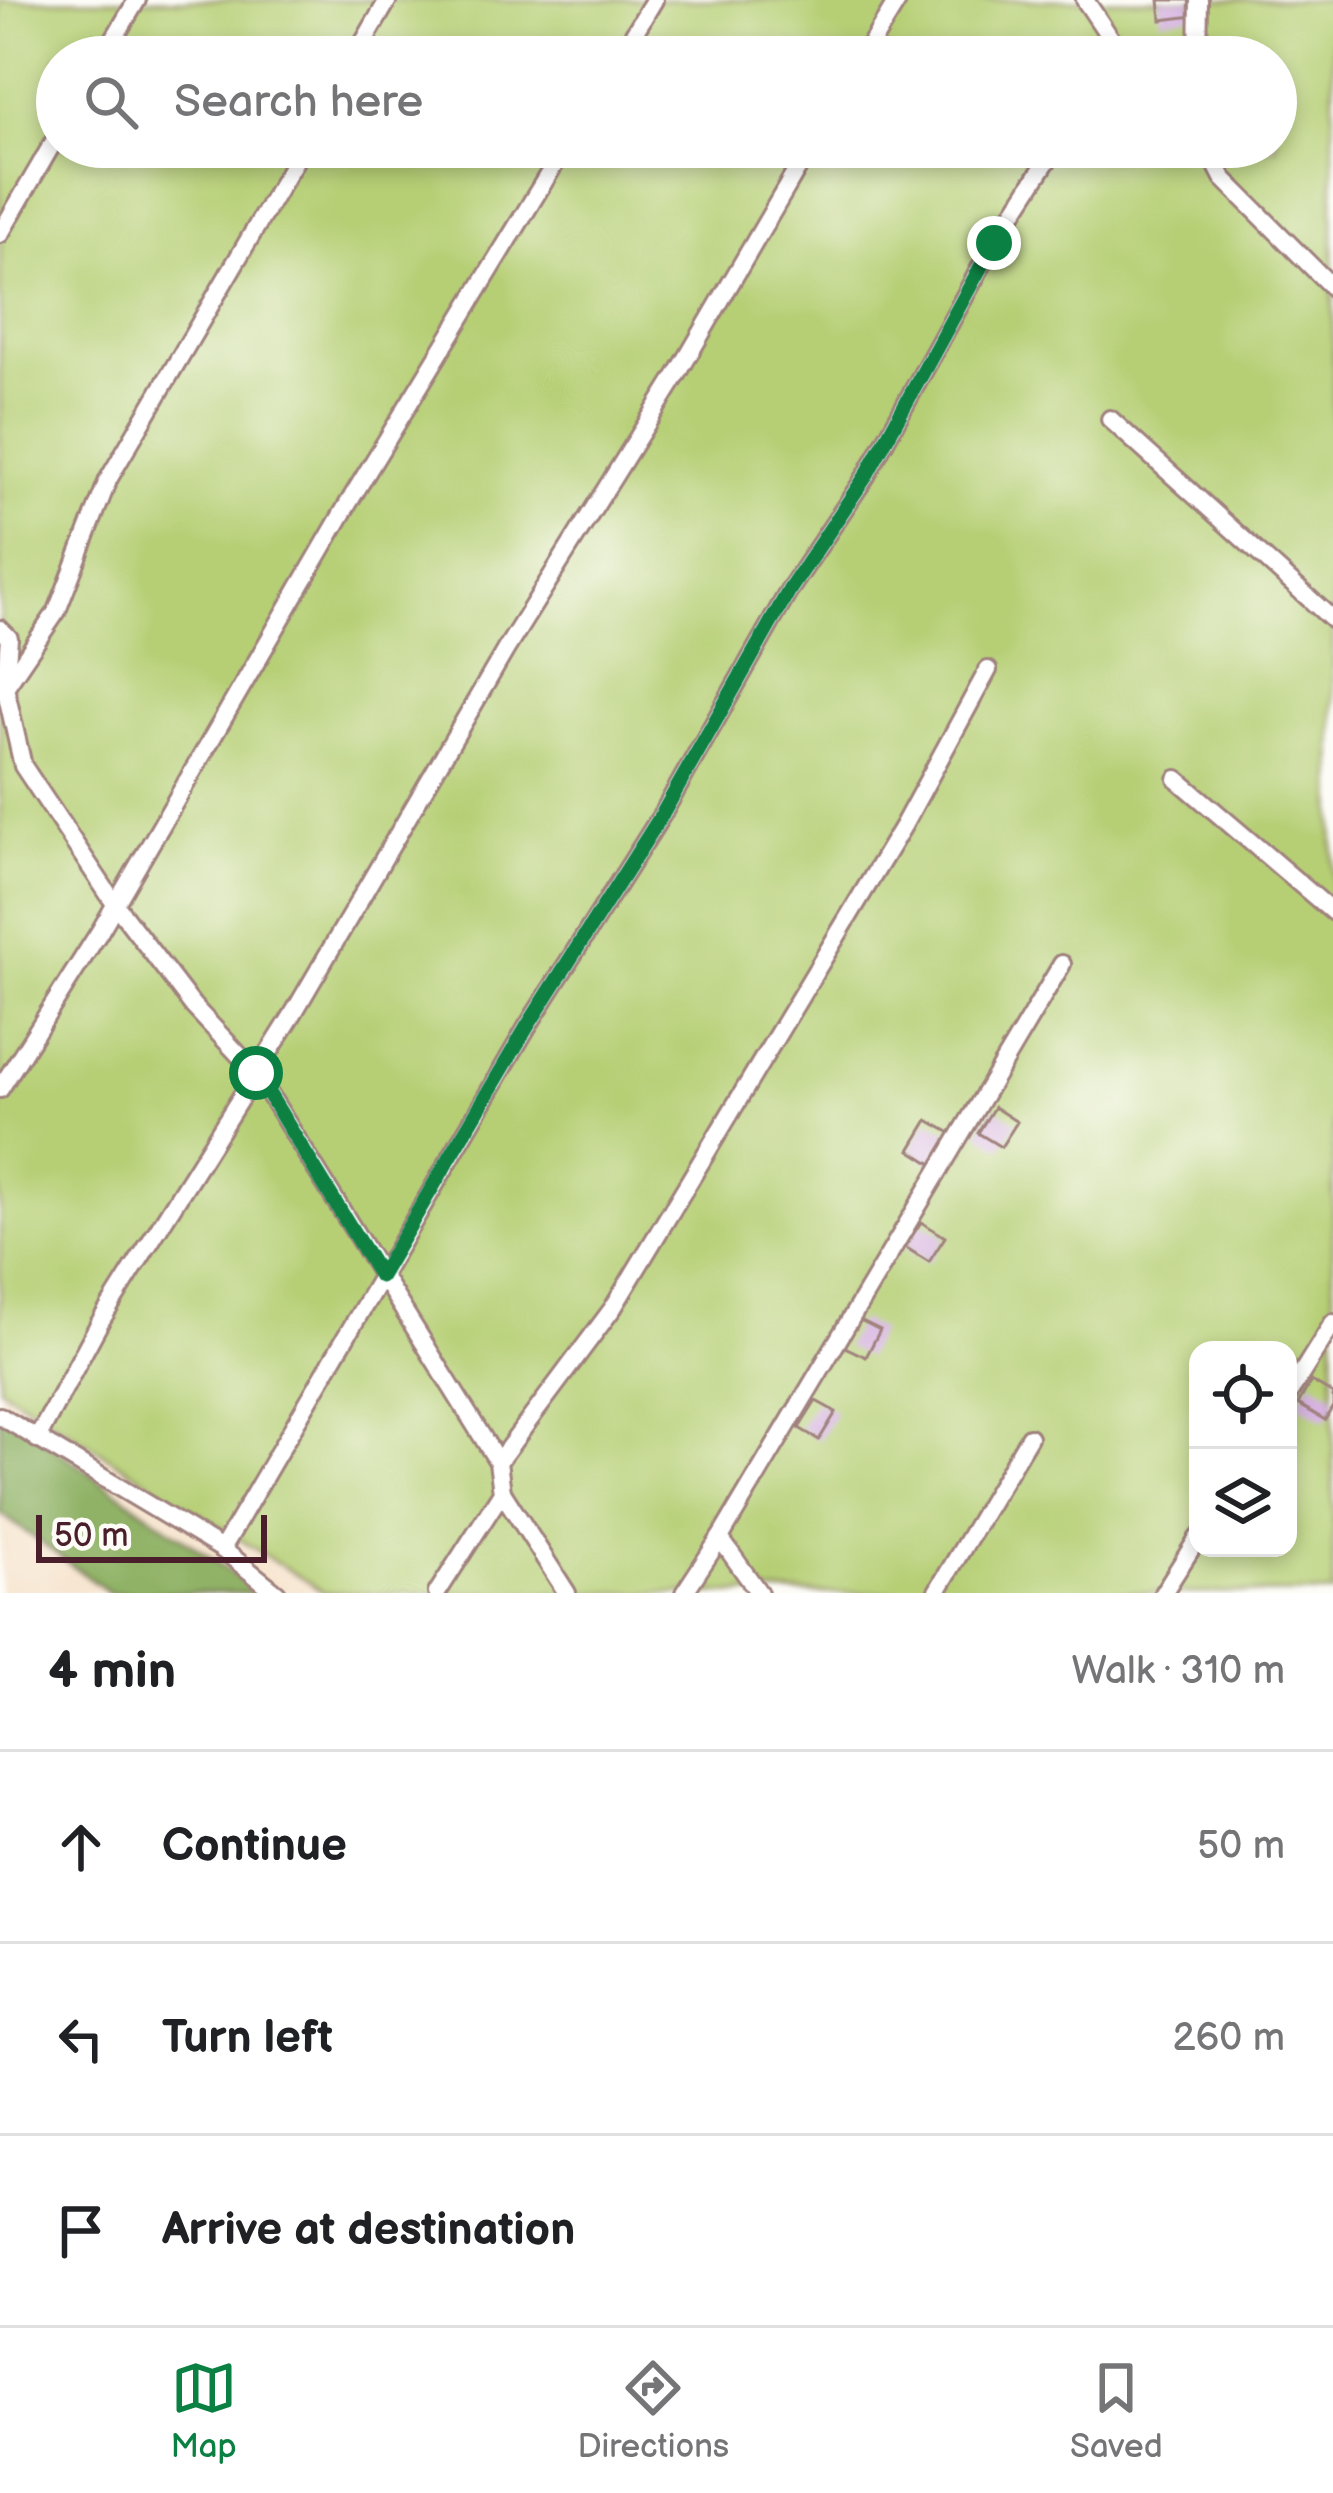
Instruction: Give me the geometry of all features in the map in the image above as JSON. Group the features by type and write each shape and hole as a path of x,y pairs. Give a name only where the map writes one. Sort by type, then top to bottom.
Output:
{"lane":[{"path":"115,36 136,0"},
{"path":"367,36 388,0"},
{"path":"632,36 653,0"},
{"path":"876,36 898,0"},
{"path":"1085,0 1105,36"},
{"path":"1198,36 1199,0"},
{"path":"0,234 38,168"},
{"path":"3,691 56,611 108,480 291,168"},
{"path":"0,1090 116,904 350,502 552,168"},
{"path":"37,1439 100,1322 256,1073 798,168"},
{"path":"222,1550 527,1027 663,813 790,589 866,476 994,243 1042,168"},
{"path":"1218,168 1333,288"},
{"path":"1110,419 1333,620"},
{"path":"0,629 9,638 3,691 23,766 116,904 193,1006 256,1073 498,1462 502,1492 567,1593"},
{"path":"498,1462 613,1308 903,826 988,670"},
{"path":"1177,779 1333,912"},
{"path":"684,1593 1062,964"},
{"path":"1297,1381 1333,1323"},
{"path":"0,1416 222,1550 277,1593"},
{"path":"936,1593 1029,1437"},
{"path":"437,1593 502,1492"},
{"path":"720,1538 759,1593"},
{"path":"1163,1593 1189,1552"}],"green space":[{"path":"0,0 1333,0 1333,1593 325,1593 0,1388"},
{"path":"0,1410 261,1593 110,1593 0,1513"}],"building":[{"path":"1159,0 1192,0 1194,16 1161,20"},
{"path":"994,1107 1017,1122 1001,1147 978,1133"},
{"path":"928,1120 951,1133 932,1164 910,1150"},
{"path":"921,1222 945,1237 929,1262 905,1247"},
{"path":"860,1320 880,1330 866,1357 845,1347"},
{"path":"1311,1381 1333,1394 1325,1420 1298,1404"},
{"path":"816,1401 836,1412 819,1440 799,1428"}],"route":[{"path":"256,1073 380,1276 527,1027 663,813 790,589 866,476 994,243"}]}
